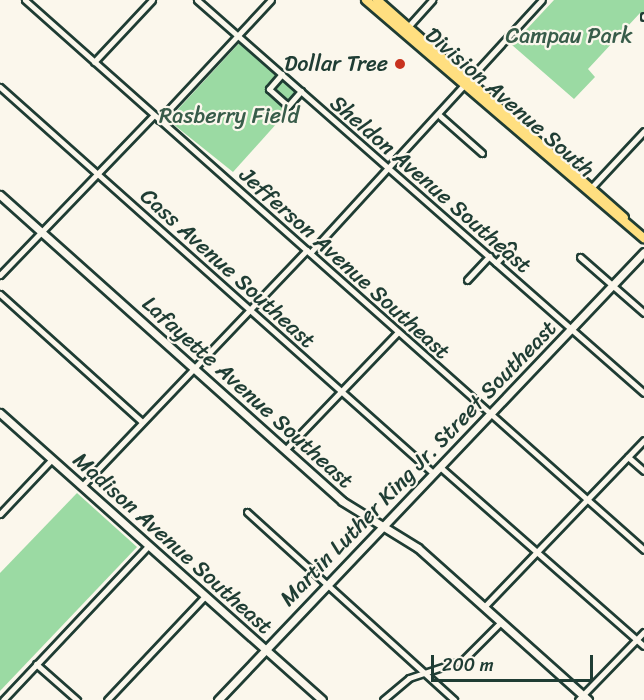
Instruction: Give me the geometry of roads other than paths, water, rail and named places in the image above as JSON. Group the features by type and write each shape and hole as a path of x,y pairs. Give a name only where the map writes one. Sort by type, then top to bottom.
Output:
{"main road":[{"name":"Division Avenue South","path":"366,0 406,29"},
{"name":"Division Avenue South","path":"377,0 406,29 644,238"}],"street":[{"name":"Jefferson Avenue Southeast","path":"25,0 644,550"},
{"path":"94,62 152,0"},
{"name":"Sheldon Avenue Southeast","path":"196,0 644,393"},
{"path":"159,120 271,0"},
{"path":"406,29 432,0"},
{"path":"82,486 440,116 542,0"},
{"path":"282,74 268,89 288,106 301,91"},
{"name":"Cass Avenue Southeast","path":"0,87 434,474"},
{"path":"0,275 154,115"},
{"path":"440,116 482,153"},
{"path":"590,190 644,131"},
{"name":"Lafayette Avenue Southeast","path":"0,195 342,501 418,548 583,699"},
{"path":"496,262 512,246"},
{"name":"Martin Luther King Jr. Street Southeast","path":"218,700 644,252"},
{"path":"467,280 489,256"},
{"path":"579,257 644,313"},
{"path":"0,294 142,422"},
{"path":"285,450 398,332"},
{"name":"Madison Avenue Southeast","path":"0,413 322,700"},
{"path":"484,607 644,440"},
{"path":"628,457 644,471"},
{"path":"0,514 51,460"},
{"path":"440,467 644,646"},
{"path":"247,512 454,700"},
{"path":"3,700 148,546"},
{"path":"106,700 205,596"},
{"path":"383,700 423,672 463,660 501,622"},
{"path":"583,699 644,632"},
{"path":"36,664 77,700"}],"place":[{"name":"Dollar Tree","path":"400,64"}],"park label":[{"name":"Campau Park","path":"569,36"},
{"name":"Rasberry Field","path":"229,116"}]}
